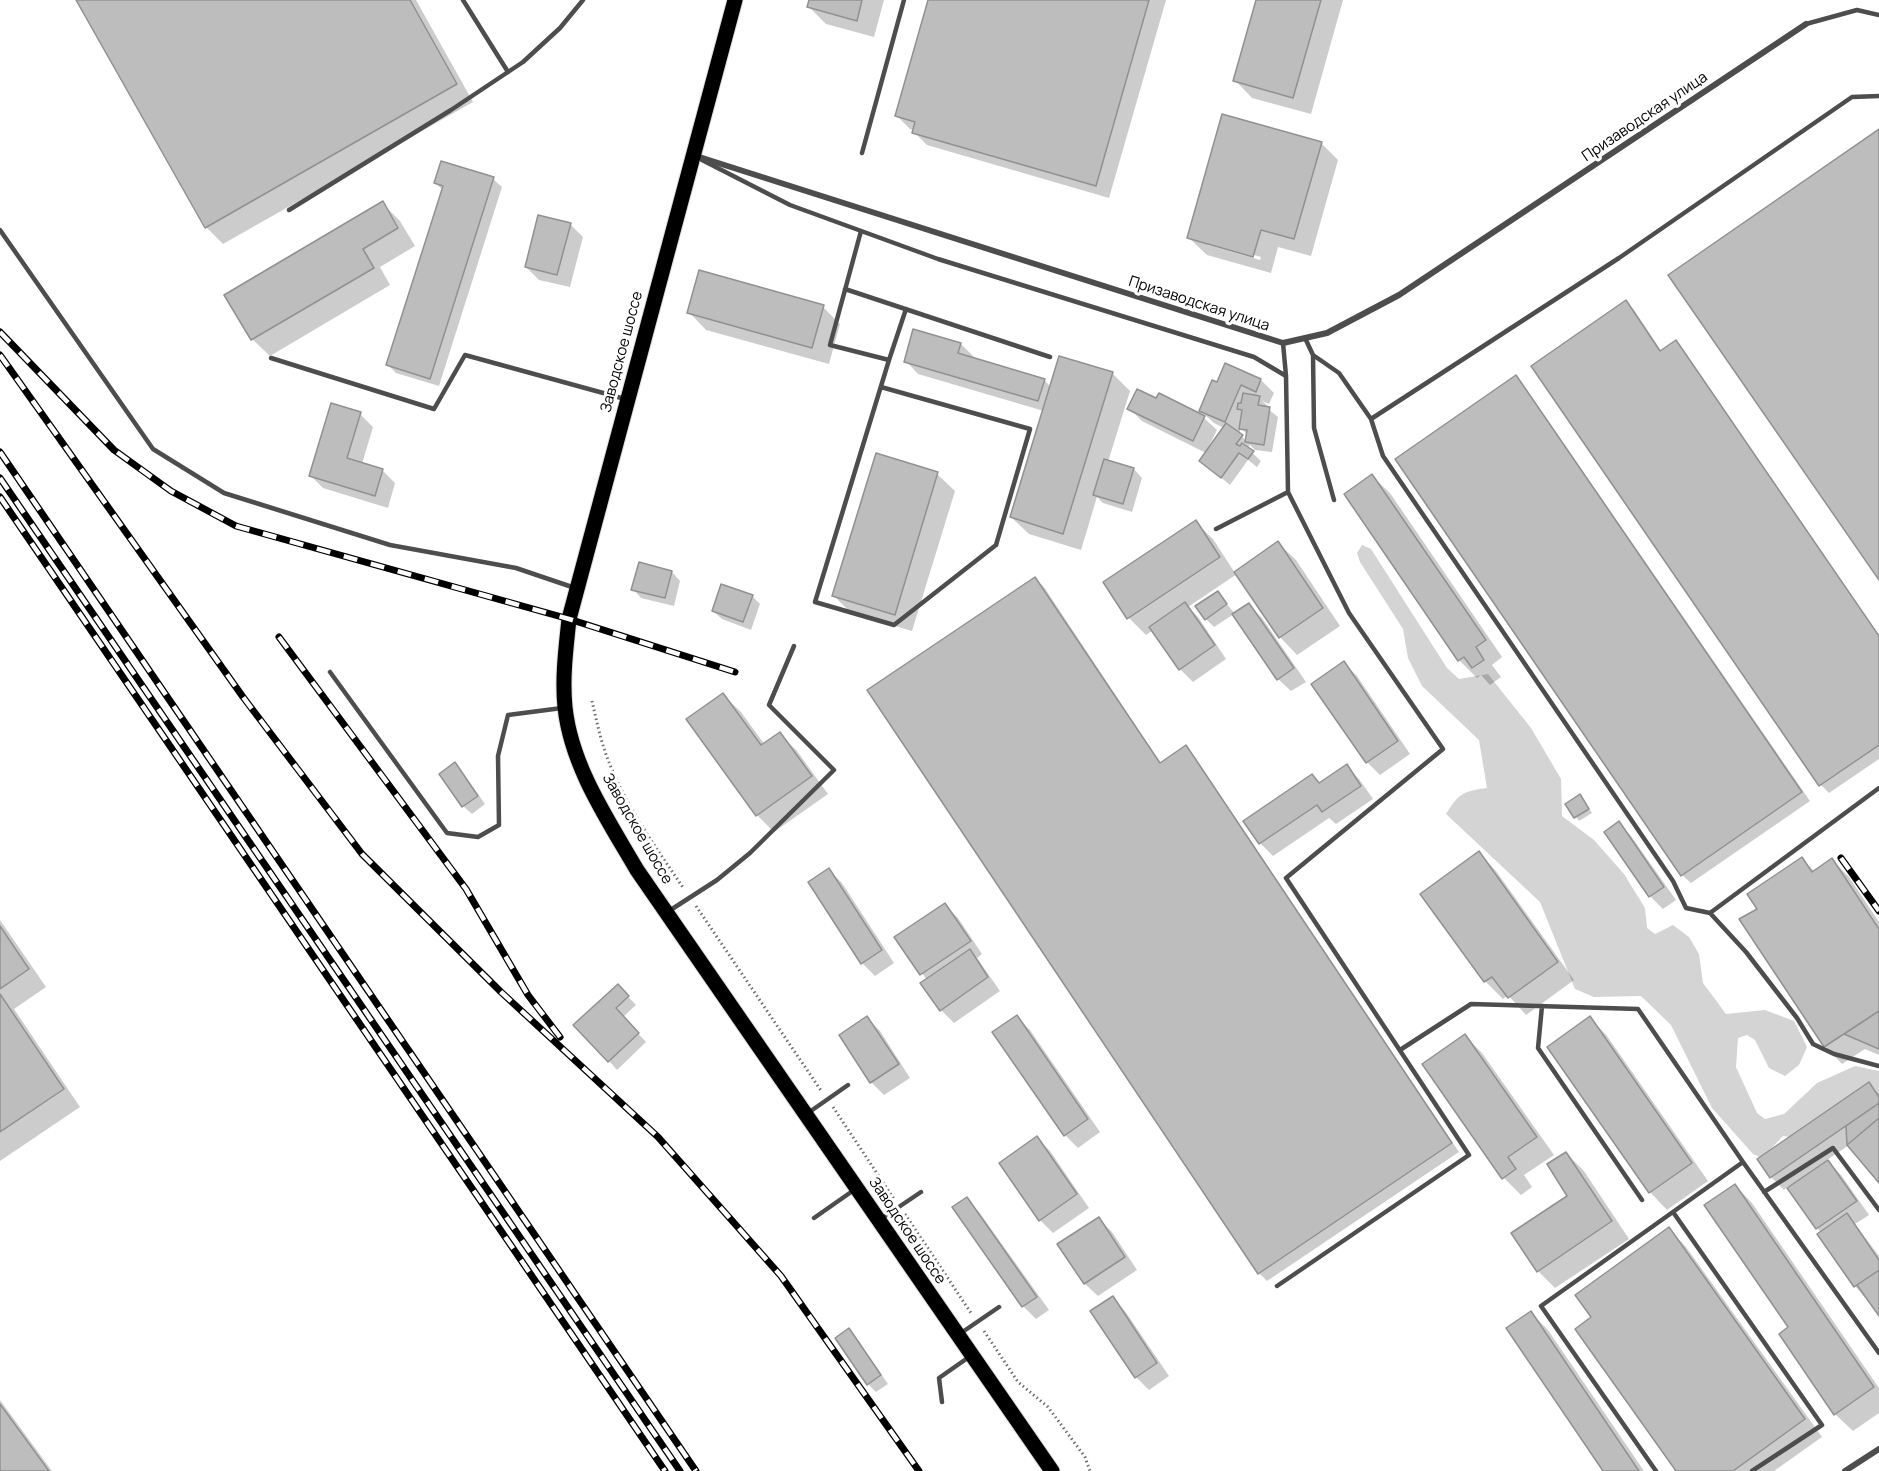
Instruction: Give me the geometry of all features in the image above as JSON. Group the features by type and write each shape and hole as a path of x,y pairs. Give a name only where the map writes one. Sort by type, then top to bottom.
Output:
{"main road":[{"name":"Заводское шоссе","path":"734,0 569,619 564,675 565,708 574,748 596,800 637,870 1052,1471"}],"street":[{"name":"Призаводская улица","path":"692,155 1283,343 1327,333 1400,295 1806,24"},
{"path":"1845,1471 1879,1449"}],"lane":[{"path":"463,0 508,72"},
{"path":"289,210 524,62 560,28 583,0"},
{"path":"862,153 904,0"},
{"path":"1806,24 1857,10 1879,15"},
{"path":"1371,419 1619,258 1852,97 1879,96"},
{"path":"692,155 790,205 938,259 1254,357 1286,376"},
{"path":"0,230 153,449 224,493 390,545 516,568 577,589"},
{"path":"861,231 830,345 888,360"},
{"path":"845,289 1050,357"},
{"path":"880,387 1030,429 996,545 894,625 815,602 888,360 906,309"},
{"path":"1305,338 1313,355 1314,428 1334,501"},
{"path":"1277,1286 1469,1155 1287,878 1443,749 1349,613 1288,492 1286,376 1283,343"},
{"path":"271,358 434,409 465,355 627,400"},
{"path":"1313,355 1339,373 1371,419 1383,456 1673,881 1686,908 1710,913 1746,952 1797,1018 1813,1044 1834,1054 1879,1066"},
{"path":"1216,529 1288,492"},
{"path":"667,912 717,879 750,853 834,770 769,705 794,646"},
{"path":"330,672 447,833 478,837 499,825 498,756 508,715 565,708"},
{"path":"1710,913 1879,788"},
{"path":"1400,1050 1471,1004 1638,1010 1879,1353"},
{"path":"1542,1006 1538,1048 1642,1200"},
{"path":"806,1115 848,1085"},
{"path":"1764,1192 1833,1148 1879,1210"},
{"path":"1656,1471 1541,1305 1743,1162"},
{"path":"814,1218 856,1189"},
{"path":"878,1220 921,1192"},
{"path":"1673,1212 1822,1425 1752,1471"},
{"path":"957,1336 999,1307"},
{"path":"942,1402 939,1378 971,1356"}],"shaded area":[{"path":"1362,545 1371,549 1447,668 1459,679 1488,674 1531,728 1561,779 1562,816 1594,840 1624,874 1645,908 1647,928 1655,934 1673,925 1689,937 1699,954 1703,983 1726,1014 1765,1010 1794,1021 1807,1047 1799,1065 1785,1076 1769,1068 1755,1040 1747,1035 1738,1038 1736,1067 1757,1113 1765,1119 1784,1114 1817,1083 1855,1066 1879,1071 1879,1099 1818,1141 1783,1136 1762,1158 1753,1154 1712,1108 1671,1025 1641,996 1594,997 1575,989 1540,902 1446,814 1463,794 1487,788 1479,740 1422,686 1408,658 1403,629 1360,562 1357,553"}],"building":[{"path":"76,0 410,0 457,84 205,228"},
{"path":"809,0 862,0 857,21 807,7"},
{"path":"928,0 1149,0 1096,186 912,133 915,122 895,116"},
{"path":"1256,0 1321,0 1293,98 1233,81"},
{"path":"1222,114 1322,142 1294,239 1261,230 1253,257 1187,238"},
{"path":"1879,129 1879,580 1668,275"},
{"path":"441,161 494,177 430,379 386,365 443,186 434,183"},
{"path":"383,201 398,228 363,249 374,268 251,340 224,295"},
{"path":"538,215 571,223 557,275 525,267"},
{"path":"699,270 824,305 812,348 687,313"},
{"path":"1626,300 1660,351 1676,340 1879,636 1879,745 1819,786 1531,366"},
{"path":"913,329 961,343 958,353 1045,379 1038,401 904,362"},
{"path":"1059,356 1113,372 1063,534 1010,517"},
{"path":"1225,363 1261,379 1256,392 1241,385 1225,422 1199,411 1212,380 1217,382"},
{"path":"1516,375 1802,792 1681,876 1395,459"},
{"path":"1137,389 1156,398 1159,393 1205,416 1193,441 1127,409"},
{"path":"1243,393 1260,396 1258,405 1270,407 1264,445 1245,442 1247,430 1239,429 1242,410 1237,409"},
{"path":"331,403 361,412 347,458 383,469 375,496 309,476"},
{"path":"1226,423 1243,435 1236,444 1240,446 1242,443 1254,451 1248,459 1239,453 1221,478 1199,461"},
{"path":"876,453 938,472 895,615 832,596"},
{"path":"1104,459 1134,468 1123,504 1093,495"},
{"path":"1372,474 1486,640 1476,647 1484,660 1472,668 1464,657 1458,661 1344,494"},
{"path":"1196,520 1220,557 1127,619 1103,582"},
{"path":"1278,541 1323,608 1279,638 1234,572"},
{"path":"639,562 672,571 665,598 631,590"},
{"path":"1035,577 1160,763 1186,745 1452,1143 1258,1274 867,690"},
{"path":"721,584 753,595 743,622 712,611"},
{"path":"1218,591 1227,604 1205,620 1195,606"},
{"path":"1185,602 1215,645 1179,670 1149,627"},
{"path":"1249,603 1294,668 1277,680 1232,614"},
{"path":"1344,661 1398,741 1366,763 1311,684"},
{"path":"723,693 761,745 780,732 812,776 756,816 686,719"},
{"path":"455,762 478,796 462,807 439,774"},
{"path":"1347,764 1361,786 1322,812 1317,805 1259,844 1243,821 1312,774 1319,783"},
{"path":"1580,794 1589,809 1574,818 1565,804"},
{"path":"1619,821 1664,887 1649,897 1604,832"},
{"path":"1479,851 1558,962 1508,998 1492,977 1484,982 1420,894"},
{"path":"1802,857 1812,872 1832,858 1879,929 1879,1011 1824,1047 1739,919 1757,909 1747,894"},
{"path":"829,868 882,950 861,964 808,882"},
{"path":"945,903 971,941 920,975 894,937"},
{"path":"0,926 29,969 0,989"},
{"path":"970,949 988,977 940,1011 920,983"},
{"path":"618,984 629,996 616,1008 639,1033 608,1062 573,1025"},
{"path":"0,994 64,1089 0,1132"},
{"path":"1879,1011 1879,1049 1844,1034"},
{"path":"1017,1015 1088,1119 1064,1136 992,1032"},
{"path":"867,1016 899,1064 870,1083 839,1035"},
{"path":"1590,1016 1692,1163 1649,1193 1547,1047"},
{"path":"1465,1034 1537,1137 1508,1157 1516,1169 1502,1179 1422,1064"},
{"path":"1869,1082 1879,1097 1879,1103 1770,1178 1757,1159"},
{"path":"1879,1103 1879,1118 1847,1145 1846,1126"},
{"path":"1879,1118 1879,1183 1847,1145"},
{"path":"1037,1136 1077,1194 1039,1221 999,1163"},
{"path":"1566,1152 1612,1221 1537,1272 1511,1233 1567,1196 1547,1164"},
{"path":"1828,1160 1857,1201 1816,1229 1787,1188"},
{"path":"1735,1184 1874,1387 1834,1415 1779,1334 1788,1327 1704,1205"},
{"path":"967,1197 1037,1297 1022,1307 952,1207"},
{"path":"1847,1213 1879,1260 1879,1270 1854,1287 1817,1234"},
{"path":"1099,1217 1125,1257 1084,1284 1057,1244"},
{"path":"1669,1227 1805,1419 1733,1471 1676,1471 1575,1329 1591,1317 1575,1295"},
{"path":"1879,1270 1879,1316 1857,1285"},
{"path":"1113,1296 1157,1363 1135,1378 1090,1311"},
{"path":"1531,1311 1639,1471 1603,1471 1506,1328"},
{"path":"849,1328 881,1375 867,1385 835,1338"},
{"path":"0,1404 49,1471 0,1471"}],"railway":[{"path":"0,332 114,450 171,491 236,526 569,619 735,672"},
{"path":"0,355 243,697 362,854 501,992 658,1137 781,1276 919,1471"},
{"path":"0,452 696,1471"},
{"path":"0,478 680,1471"},
{"path":"0,497 665,1471"},
{"path":"279,637 466,889 528,995 560,1037"},
{"path":"1841,858 1879,911"}]}
